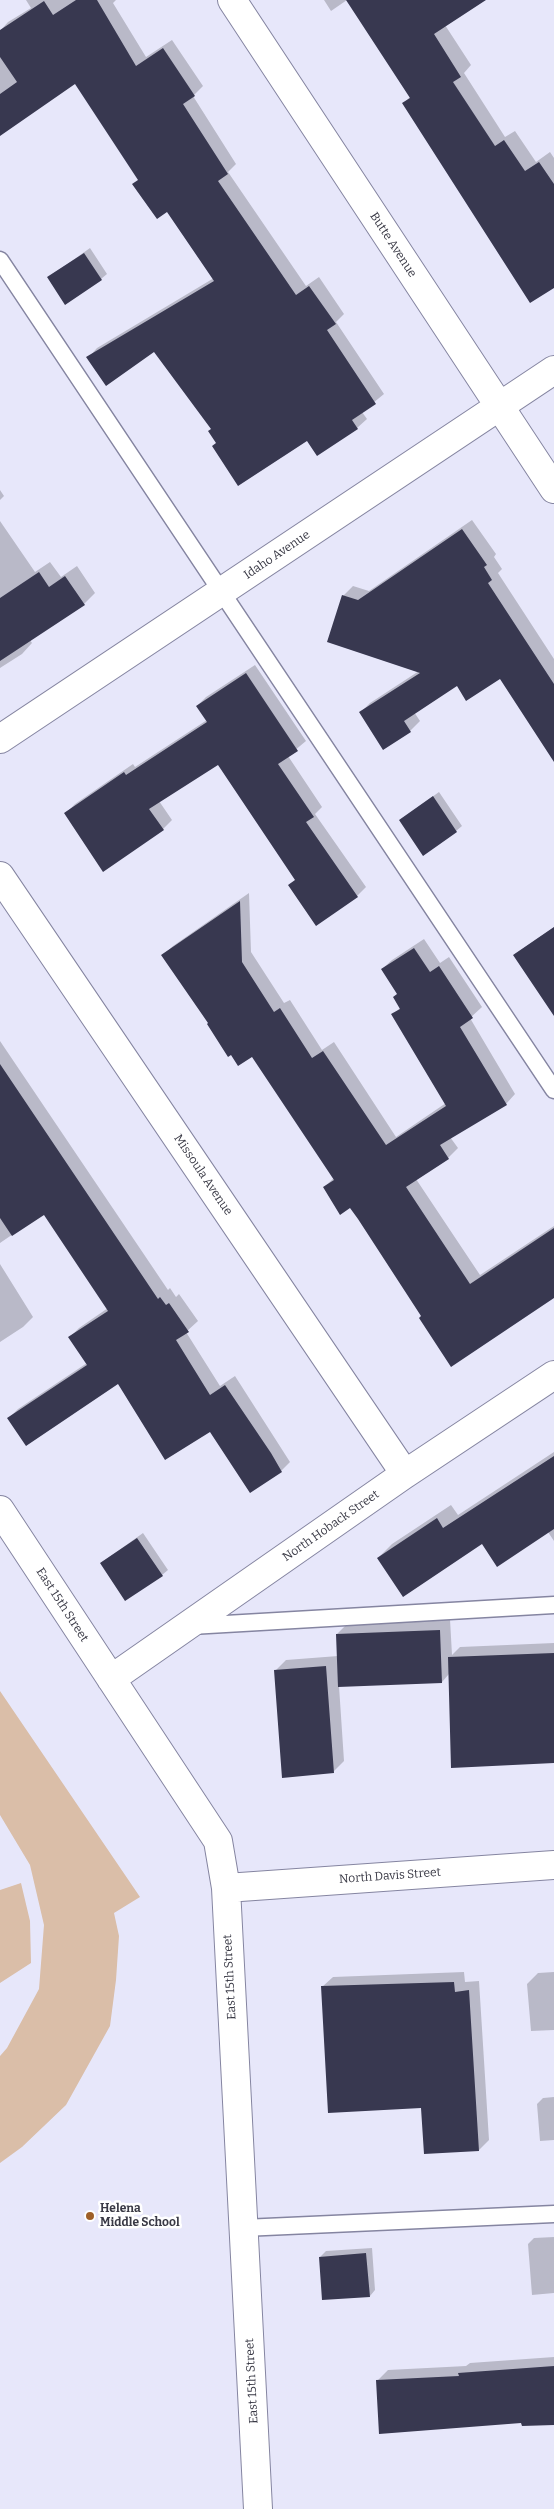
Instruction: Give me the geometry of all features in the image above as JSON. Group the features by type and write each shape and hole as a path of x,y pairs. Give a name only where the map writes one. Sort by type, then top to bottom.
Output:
{"street":[{"name":"Butte Avenue","path":"232,0 554,489"},
{"name":"Idaho Avenue","path":"0,739 554,370"},
{"name":"Missoula Avenue","path":"0,876 405,1474"},
{"name":"North Hoback Street","path":"111,1679 405,1474 554,1375"},
{"name":"East 15th Street","path":"0,1510 218,1841 226,1888 258,2509"},
{"name":"North Davis Street","path":"226,1888 554,1865"}],"lane":[{"path":"0,260 554,1090"},
{"path":"186,1626 554,1605"},
{"path":"244,2228 554,2214"}],"shaded area":[{"path":"0,1691 140,1897 114,1913 119,1936 110,2026 66,2105 22,2147 0,2163 0,2056 7,2048 39,1989 44,1925 30,1865 0,1815"},
{"path":"21,1883 30,1921 31,1963 0,1983 0,1890"}],"building":[{"path":"76,0 97,0 136,66 163,48 195,96 183,104 228,174 218,181 296,295 309,286 336,324 327,330 376,404 352,420 358,429 317,456 307,441 238,486 212,446 216,443 208,431 211,429 154,352 106,386 86,357 214,281 167,212 157,219 132,184 138,180 75,84 0,136 0,94 17,82 0,57 0,30 44,1 53,15"},
{"path":"346,0 486,0 434,34 461,77 453,82 495,146 504,140 525,171 539,162 554,184 554,288 530,303 402,103 410,98"},
{"path":"84,253 102,280 65,305 47,277"},
{"path":"462,529 487,565 484,567 492,580 488,583 554,684 554,762 500,679 466,701 457,686 404,721 411,732 383,750 359,712 420,673 327,642 342,595 358,600"},
{"path":"39,572 49,587 65,576 85,605 0,661 0,598"},
{"path":"246,673 298,751 278,764 314,817 306,822 358,897 316,926 288,885 295,880 218,765 149,809 164,830 103,872 64,813 124,772 126,775 207,722 196,706"},
{"path":"433,796 457,832 423,856 399,820"},
{"path":"240,901 242,962 274,1012 280,1008 312,1058 323,1051 386,1145 446,1106 391,1014 400,1009 393,997 397,994 381,969 414,948 430,972 439,966 473,1018 460,1027 507,1105 440,1145 449,1159 406,1187 470,1284 554,1228 554,1298 451,1367 419,1318 421,1316 350,1208 340,1215 323,1187 334,1180 252,1057 238,1066 231,1055 228,1057 208,1023 161,955"},
{"path":"554,927 554,1016 513,955"},
{"path":"0,1064 158,1299 160,1297 166,1305 169,1303 189,1332 176,1340 210,1395 225,1385 271,1453 282,1472 250,1493 210,1432 165,1460 118,1384 26,1446 7,1418 87,1365 68,1337 108,1311 44,1215 12,1236 0,1218"},
{"path":"554,1456 554,1529 497,1567 482,1544 403,1597 377,1558 437,1518 443,1528"},
{"path":"137,1538 163,1576 125,1601 100,1563"},
{"path":"440,1630 442,1683 338,1687 336,1634"},
{"path":"554,1653 554,1763 451,1768 448,1657"},
{"path":"326,1666 334,1773 282,1778 274,1670"},
{"path":"454,1982 455,1992 469,1990 479,2151 424,2154 421,2108 328,2113 321,1986"},
{"path":"366,2253 370,2297 322,2300 319,2257"},
{"path":"554,2366 554,2425 522,2426 521,2423 379,2434 376,2380 459,2376 458,2373"}],"place":[{"name":"Helena Middle School","path":"90,2216"}]}
